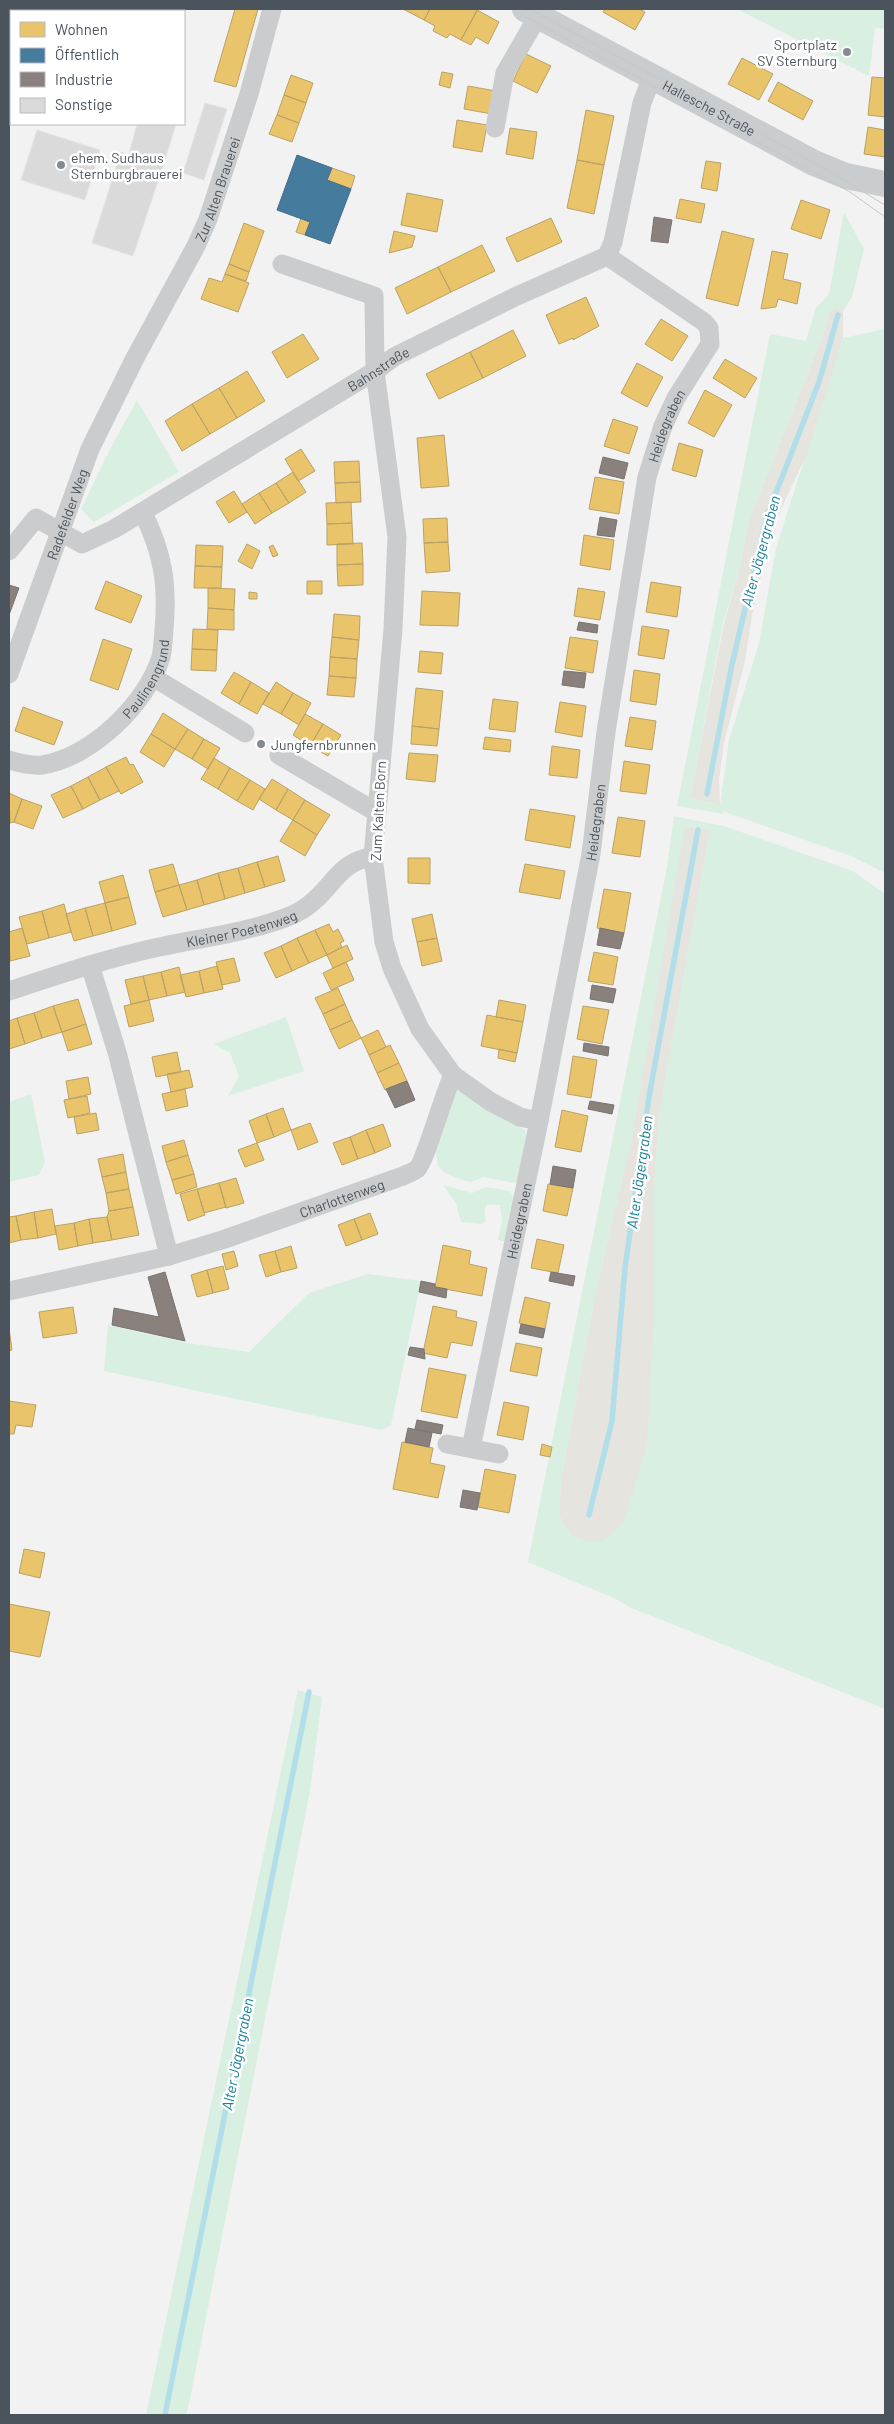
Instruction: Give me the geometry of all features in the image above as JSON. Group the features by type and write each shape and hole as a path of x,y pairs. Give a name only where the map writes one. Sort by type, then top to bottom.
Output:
{"street":[{"name":"Zur Alten Brauerei","path":"135,358 180,277 208,219 249,94 272,9"},
{"name":"Hallesche Straße","path":"495,128 505,73 531,12 824,168 846,176 885,184"},
{"path":"608,256 613,242 642,103 652,77"},
{"name":"Bahnstraße","path":"9,551 36,518 82,544 142,513 375,371 394,357 508,300 608,256"},
{"name":"Heidegraben","path":"471,1448 539,1121 591,854 605,741 647,477 662,426 676,398 705,353 710,336 709,328 704,322 608,256"},
{"name":"Zum Kalten Born","path":"282,264 374,296 375,371 396,537 394,629 373,857 384,942 392,968 420,1029 453,1075 492,1102 520,1117 539,1121"},
{"name":"Radefelder Weg","path":"9,674 90,449 135,358"},
{"name":"Paulinengrund","path":"9,760 41,765 81,751 96,742 120,720 153,677 161,656 166,599 165,577 152,533 142,513"},
{"path":"153,677 245,733"},
{"path":"279,755 376,812"},
{"name":"Kleiner Poetenweg","path":"9,991 90,965 281,919 301,910 316,899 345,868 360,858 373,857"},
{"path":"90,965 138,1133 169,1256"},
{"name":"Charlottenweg","path":"9,1290 169,1256 222,1240 403,1176 418,1168 424,1158 445,1091 453,1075"},
{"path":"447,1444 499,1454"}],"green space":[{"name":"Sportplatz SV Sternburg","path":"737,9 885,9 885,29 875,28 869,76"},
{"path":"844,212 864,249 852,297 843,311 836,307 829,312 826,327 750,517 738,575 723,623 690,798 720,805 729,740 759,643 776,548 843,338 885,329 885,873 851,856 722,811 725,814 677,806 770,334 806,341 816,308 829,294"},
{"path":"137,400 179,472 94,522 81,509 110,449"},
{"path":"674,816 727,827 853,871 885,894 885,1709 629,1607 618,1600 528,1562 667,867","holes":["686,826 710,830 659,1115 654,1190 559,1514 561,1481 596,1290 632,1138"]},
{"path":"286,1017 304,1071 228,1096 239,1076 230,1053 214,1044"},
{"path":"459,1090 525,1130 526,1138 518,1181 514,1183 484,1177 471,1182 465,1181 445,1173 438,1166 435,1147 456,1091"},
{"path":"31,1094 45,1162 39,1175 9,1182 9,1102"},
{"path":"443,1185 472,1193 486,1187 510,1191 514,1198 506,1242 498,1240 502,1220 500,1205 487,1204 484,1210 486,1221 482,1224 461,1222 456,1203"},
{"path":"368,1274 421,1281 391,1425 382,1430 104,1371 108,1325 187,1343 249,1352 309,1293"},
{"path":"298,1690 322,1697 310,1791 190,2399 186,2415 146,2415"}],"sand":[{"path":"836,307 843,311 843,338 808,452 772,528 752,616 745,661 724,743 719,779 720,805 690,798 724,623 738,575 750,517 826,327 829,312"},
{"path":"685,826 710,830 659,1115 654,1190 654,1315 647,1444 623,1524 604,1540 589,1542 571,1535 559,1514 561,1481 596,1290 632,1138"}],"building: Wohnen":[{"path":"235,9 258,9 236,87 214,81"},
{"path":"403,9 430,9 424,20"},
{"path":"430,9 478,9 461,40 450,34 447,38 433,31 435,26 424,20"},
{"path":"605,9 639,9 645,12 635,30 603,12"},
{"path":"477,10 499,22 488,44 476,37 471,45 461,40"},
{"path":"526,54 551,66 537,93 513,81"},
{"path":"742,58 773,74 759,100 728,84"},
{"path":"442,72 453,74 450,88 439,85"},
{"path":"291,75 313,83 306,103 284,95"},
{"path":"872,77 885,78 885,117 868,115"},
{"path":"778,82 813,101 803,120 768,101"},
{"path":"468,86 496,91 492,114 464,109"},
{"path":"284,95 306,103 299,123 277,115"},
{"path":"586,110 614,116 604,165 577,160"},
{"path":"277,115 299,123 292,142 269,134"},
{"path":"457,120 487,125 482,152 453,147"},
{"path":"868,127 885,130 885,157 864,154"},
{"path":"510,128 537,132 533,159 506,154"},
{"path":"577,160 604,165 594,214 567,208"},
{"path":"706,161 721,163 717,191 701,188"},
{"path":"332,168 355,176 351,189 327,180"},
{"path":"407,193 443,200 437,232 401,225"},
{"path":"680,199 705,204 701,223 676,218"},
{"path":"801,200 830,210 821,239 791,229"},
{"path":"301,218 310,222 305,235 296,232"},
{"path":"551,218 562,242 517,262 506,238"},
{"path":"244,223 264,231 249,272 229,264"},
{"path":"394,231 415,236 412,247 389,253"},
{"path":"722,231 754,239 738,306 706,298"},
{"path":"482,245 495,271 451,292 438,267"},
{"path":"772,251 788,254 783,279 801,283 797,304 778,299 776,307 761,309"},
{"path":"229,264 249,272 246,281 225,274"},
{"path":"438,267 451,292 407,314 395,288"},
{"path":"225,274 249,283 238,312 201,299 209,278 222,282"},
{"path":"586,297 599,326 573,340 573,338 559,344 546,315"},
{"path":"661,319 688,336 672,361 645,344"},
{"path":"513,330 526,356 483,378 470,352"},
{"path":"303,334 319,359 287,378 272,352"},
{"path":"470,352 483,378 439,399 426,374"},
{"path":"725,359 757,378 745,398 713,378"},
{"path":"637,363 663,377 647,407 621,393"},
{"path":"247,371 265,401 237,418 219,388"},
{"path":"219,388 237,418 210,434 192,404"},
{"path":"705,390 732,405 714,437 688,423"},
{"path":"192,404 210,434 182,451 165,421"},
{"path":"613,419 638,427 629,454 604,446"},
{"path":"444,435 449,486 421,488 417,438"},
{"path":"679,443 703,450 696,477 672,470"},
{"path":"301,449 315,471 298,481 285,459"},
{"path":"359,461 360,482 335,483 334,462"},
{"path":"293,472 306,492 289,503 276,483"},
{"path":"595,477 624,482 619,514 589,509"},
{"path":"360,482 361,502 336,503 335,483"},
{"path":"276,483 289,503 272,513 259,493"},
{"path":"234,491 247,512 229,523 216,502"},
{"path":"259,493 272,513 255,524 242,504"},
{"path":"351,502 352,523 327,524 326,503"},
{"path":"447,518 448,542 424,543 423,519"},
{"path":"352,523 353,544 327,545 327,524"},
{"path":"584,535 614,540 610,570 580,565"},
{"path":"448,542 450,571 426,573 424,543"},
{"path":"362,543 363,564 337,565 337,544"},
{"path":"247,544 260,551 252,569 238,561"},
{"path":"196,545 223,546 222,567 195,566"},
{"path":"273,545 278,555 273,557 269,547"},
{"path":"363,564 363,585 338,586 337,565"},
{"path":"195,566 222,567 221,588 194,588"},
{"path":"106,581 142,596 131,623 95,609"},
{"path":"307,581 322,581 322,594 307,594"},
{"path":"651,582 681,587 677,617 646,612"},
{"path":"208,588 235,589 234,610 208,608"},
{"path":"578,588 605,592 600,620 574,616"},
{"path":"422,591 460,593 458,626 420,625"},
{"path":"249,592 257,593 257,599 249,599"},
{"path":"208,608 234,610 234,630 207,629"},
{"path":"334,614 360,616 359,640 332,637"},
{"path":"642,626 669,630 664,659 638,655"},
{"path":"193,629 218,630 217,650 192,649"},
{"path":"332,637 359,640 357,659 330,657"},
{"path":"570,637 598,641 593,673 565,668"},
{"path":"103,639 132,649 118,690 90,680"},
{"path":"192,649 217,650 216,671 191,670"},
{"path":"420,651 443,653 441,674 418,672"},
{"path":"330,657 357,659 356,678 329,676"},
{"path":"634,670 660,674 656,705 630,701"},
{"path":"234,672 251,682 239,704 221,693"},
{"path":"329,676 356,678 354,697 327,695"},
{"path":"251,682 269,693 257,714 239,704"},
{"path":"276,682 293,693 281,714 263,704"},
{"path":"416,688 443,691 439,729 412,726"},
{"path":"293,693 311,703 299,725 281,714"},
{"path":"493,699 518,702 515,732 489,729"},
{"path":"560,702 586,706 582,737 555,732"},
{"path":"23,707 63,722 54,745 15,731"},
{"path":"163,713 188,729 175,749 151,734"},
{"path":"305,714 323,724 310,746 293,735"},
{"path":"630,717 656,721 652,750 625,746"},
{"path":"323,724 341,735 328,756 310,746"},
{"path":"412,726 439,729 437,746 411,744"},
{"path":"188,729 204,739 192,759 175,749"},
{"path":"151,734 175,749 164,767 140,752"},
{"path":"485,737 511,740 510,752 483,749"},
{"path":"204,739 220,748 208,769 192,759"},
{"path":"552,746 580,750 577,778 549,775"},
{"path":"409,753 438,755 435,782 406,779"},
{"path":"126,757 130,765 133,764 143,782 121,794 106,767"},
{"path":"214,758 230,768 218,789 201,779"},
{"path":"624,761 650,765 646,794 620,791"},
{"path":"106,767 119,791 100,800 88,777"},
{"path":"230,768 250,780 237,801 218,789"},
{"path":"88,777 100,800 83,809 71,786"},
{"path":"272,779 288,789 276,810 259,799"},
{"path":"250,780 265,789 253,810 237,801"},
{"path":"71,786 83,809 63,818 51,795"},
{"path":"288,789 305,800 293,820 276,810"},
{"path":"9,793 22,799 14,822 10,823"},
{"path":"22,799 42,806 33,829 14,822"},
{"path":"305,800 330,815 317,835 293,820"},
{"path":"530,809 575,816 570,848 525,840"},
{"path":"618,817 645,821 640,857 612,853"},
{"path":"293,820 317,835 305,856 280,841"},
{"path":"278,856 285,881 265,887 257,862"},
{"path":"408,858 430,858 430,884 408,883"},
{"path":"257,862 265,887 245,893 238,868"},
{"path":"173,864 179,885 155,892 149,870"},
{"path":"525,864 565,871 560,899 519,892"},
{"path":"238,868 245,893 225,899 218,873"},
{"path":"218,873 225,899 204,905 197,880"},
{"path":"123,875 129,897 105,903 99,882"},
{"path":"197,880 204,905 187,910 179,885"},
{"path":"179,885 187,910 163,917 155,892"},
{"path":"604,889 631,893 624,933 597,928"},
{"path":"129,897 136,924 112,931 105,903"},
{"path":"105,903 112,931 93,936 85,908"},
{"path":"64,904 71,932 49,938 42,911"},
{"path":"85,908 93,936 74,941 66,914"},
{"path":"42,911 49,938 27,944 19,917"},
{"path":"432,914 437,938 417,942 412,919"},
{"path":"329,924 333,932 338,929 344,941 340,943 342,947 327,955 315,930"},
{"path":"22,928 30,956 10,961 9,932"},
{"path":"315,930 327,955 309,963 297,938"},
{"path":"297,938 309,963 292,971 281,946"},
{"path":"437,938 442,961 422,966 417,942"},
{"path":"347,945 353,959 333,968 327,955"},
{"path":"281,946 292,971 276,978 264,953"},
{"path":"594,952 618,957 613,985 588,981"},
{"path":"234,958 240,981 222,985 216,962"},
{"path":"346,962 354,980 331,990 323,973"},
{"path":"217,966 223,989 204,993 199,971"},
{"path":"179,967 185,992 167,996 161,972"},
{"path":"199,971 204,993 186,997 180,975"},
{"path":"161,972 167,996 149,1000 143,976"},
{"path":"143,976 149,1000 131,1004 125,980"},
{"path":"338,988 345,1004 323,1014 315,998"},
{"path":"78,999 86,1024 62,1032 53,1006"},
{"path":"149,1000 154,1021 129,1027 124,1006"},
{"path":"499,1000 526,1005 523,1022 496,1017"},
{"path":"345,1004 352,1020 330,1030 323,1014"},
{"path":"53,1006 62,1032 42,1038 34,1013"},
{"path":"583,1006 609,1010 602,1044 577,1039"},
{"path":"34,1013 42,1038 25,1044 17,1018"},
{"path":"487,1015 523,1022 517,1053 481,1046"},
{"path":"17,1018 25,1044 9,1049 9,1021"},
{"path":"352,1020 361,1038 339,1049 330,1030"},
{"path":"86,1024 92,1044 68,1051 62,1032"},
{"path":"378,1030 386,1047 369,1055 361,1038"},
{"path":"390,1045 399,1063 377,1073 369,1055"},
{"path":"499,1049 517,1053 515,1062 498,1058"},
{"path":"177,1052 181,1072 156,1077 152,1057"},
{"path":"573,1056 597,1060 591,1098 567,1094"},
{"path":"399,1063 407,1081 385,1090 377,1073"},
{"path":"189,1070 193,1087 171,1092 167,1074"},
{"path":"88,1077 91,1094 69,1099 66,1081"},
{"path":"185,1089 188,1106 166,1111 162,1094"},
{"path":"87,1096 90,1113 68,1118 64,1100"},
{"path":"283,1108 291,1130 274,1137 266,1114"},
{"path":"562,1110 588,1116 581,1152 555,1147"},
{"path":"96,1113 99,1130 77,1134 74,1117"},
{"path":"266,1114 274,1137 257,1143 249,1121"},
{"path":"310,1123 318,1142 298,1150 291,1130"},
{"path":"383,1124 391,1146 375,1153 366,1130"},
{"path":"366,1130 375,1153 358,1159 350,1137"},
{"path":"350,1137 358,1159 342,1165 333,1143"},
{"path":"184,1140 188,1155 166,1162 162,1146"},
{"path":"257,1143 264,1160 245,1167 238,1150"},
{"path":"123,1154 126,1172 102,1177 98,1159"},
{"path":"188,1155 194,1174 172,1180 166,1162"},
{"path":"126,1172 129,1189 106,1193 102,1177"},
{"path":"194,1174 197,1187 176,1194 172,1180"},
{"path":"236,1178 244,1203 226,1208 219,1183"},
{"path":"219,1183 226,1207 204,1213 197,1189"},
{"path":"548,1184 573,1188 567,1216 543,1211"},
{"path":"129,1189 133,1207 109,1211 106,1193"},
{"path":"197,1189 205,1215 188,1221 180,1194"},
{"path":"133,1207 139,1235 112,1240 107,1217 109,1211"},
{"path":"52,1209 56,1234 38,1238 34,1212"},
{"path":"34,1212 38,1238 21,1240 16,1216"},
{"path":"370,1213 378,1234 362,1240 354,1219"},
{"path":"16,1216 21,1240 9,1243 9,1217"},
{"path":"107,1217 112,1240 93,1243 89,1219"},
{"path":"89,1219 93,1243 78,1246 74,1223"},
{"path":"354,1219 362,1240 346,1246 338,1225"},
{"path":"74,1223 78,1246 59,1250 55,1226"},
{"path":"537,1239 564,1245 558,1273 531,1268"},
{"path":"443,1245 471,1251 469,1264 487,1268 482,1296 435,1287"},
{"path":"291,1246 297,1268 281,1272 275,1251"},
{"path":"234,1251 238,1266 226,1270 222,1254"},
{"path":"275,1251 281,1272 266,1277 259,1255"},
{"path":"223,1266 229,1289 213,1293 207,1270"},
{"path":"207,1270 213,1293 197,1297 191,1275"},
{"path":"525,1297 550,1303 545,1329 519,1323"},
{"path":"433,1306 457,1311 456,1317 477,1322 472,1346 451,1342 447,1358 423,1353"},
{"path":"73,1307 77,1333 43,1338 39,1312"},
{"path":"9,1328 12,1350 9,1351"},
{"path":"516,1343 542,1348 537,1376 510,1371"},
{"path":"429,1368 466,1375 457,1418 421,1411"},
{"path":"9,1401 36,1405 32,1427 16,1425 14,1434 9,1434"},
{"path":"504,1402 529,1407 523,1440 497,1435"},
{"path":"402,1442 433,1448 430,1463 445,1466 438,1498 393,1489"},
{"path":"542,1444 552,1447 550,1457 540,1455"},
{"path":"485,1469 516,1475 509,1513 478,1507"},
{"path":"24,1549 45,1553 40,1578 19,1573"},
{"path":"9,1604 50,1612 40,1657 9,1651"}],"building: Öffentlich":[{"path":"297,155 332,168 327,180 351,189 330,244 305,235 310,222 277,210"}],"building: Industrie":[{"path":"654,217 672,220 668,243 651,241"},
{"path":"603,457 628,463 624,479 599,473"},
{"path":"600,517 617,520 614,537 597,535"},
{"path":"9,585 19,588 9,615"},
{"path":"579,622 598,625 597,633 577,630"},
{"path":"564,671 586,673 584,688 562,685"},
{"path":"600,928 624,933 620,949 597,945"},
{"path":"592,985 616,989 613,1003 590,999"},
{"path":"584,1043 609,1047 608,1056 583,1051"},
{"path":"407,1081 415,1100 395,1108 386,1089"},
{"path":"590,1101 614,1105 612,1114 588,1109"},
{"path":"553,1166 576,1170 573,1188 550,1184"},
{"path":"165,1272 185,1341 112,1325 114,1308 159,1317 148,1277"},
{"path":"551,1272 575,1276 573,1286 549,1281"},
{"path":"421,1281 435,1284 435,1287 447,1289 446,1298 419,1292"},
{"path":"521,1324 545,1329 543,1338 519,1333"},
{"path":"410,1347 424,1349 425,1359 408,1355"},
{"path":"417,1420 443,1425 441,1434 415,1429"},
{"path":"408,1428 432,1433 429,1447 405,1442"},
{"path":"463,1490 480,1493 477,1510 460,1507"}],"building: Sonstige":[{"path":"9,9 26,9 10,10 9,44"},
{"path":"72,9 147,9 146,10"},
{"path":"205,103 227,109 204,180 183,173"},
{"path":"137,125 176,125 163,166 129,154"},
{"name":"ehem. Sudhaus Sternburgbrauerei","path":"37,130 100,150 85,200 21,180"},
{"path":"121,152 163,166 133,256 92,243"}],"waterway":[{"name":"Alter Jägergraben","path":"707,794 732,664 767,516 819,382 838,315"},
{"name":"Alter Jägergraben","path":"589,1515 612,1421 625,1268 649,1097 698,830"},
{"name":"Alter Jägergraben","path":"165,2415 309,1692"}],"tram line":[{"path":"511,9 850,192 885,217"},
{"path":"530,9 824,168 885,205"}],"place":[{"name":"Sportplatz SV Sternburg","path":"847,52"},
{"name":"ehem. Sudhaus Sternburgbrauerei","path":"61,165"},
{"name":"Jungfernbrunnen","path":"261,744"}]}
